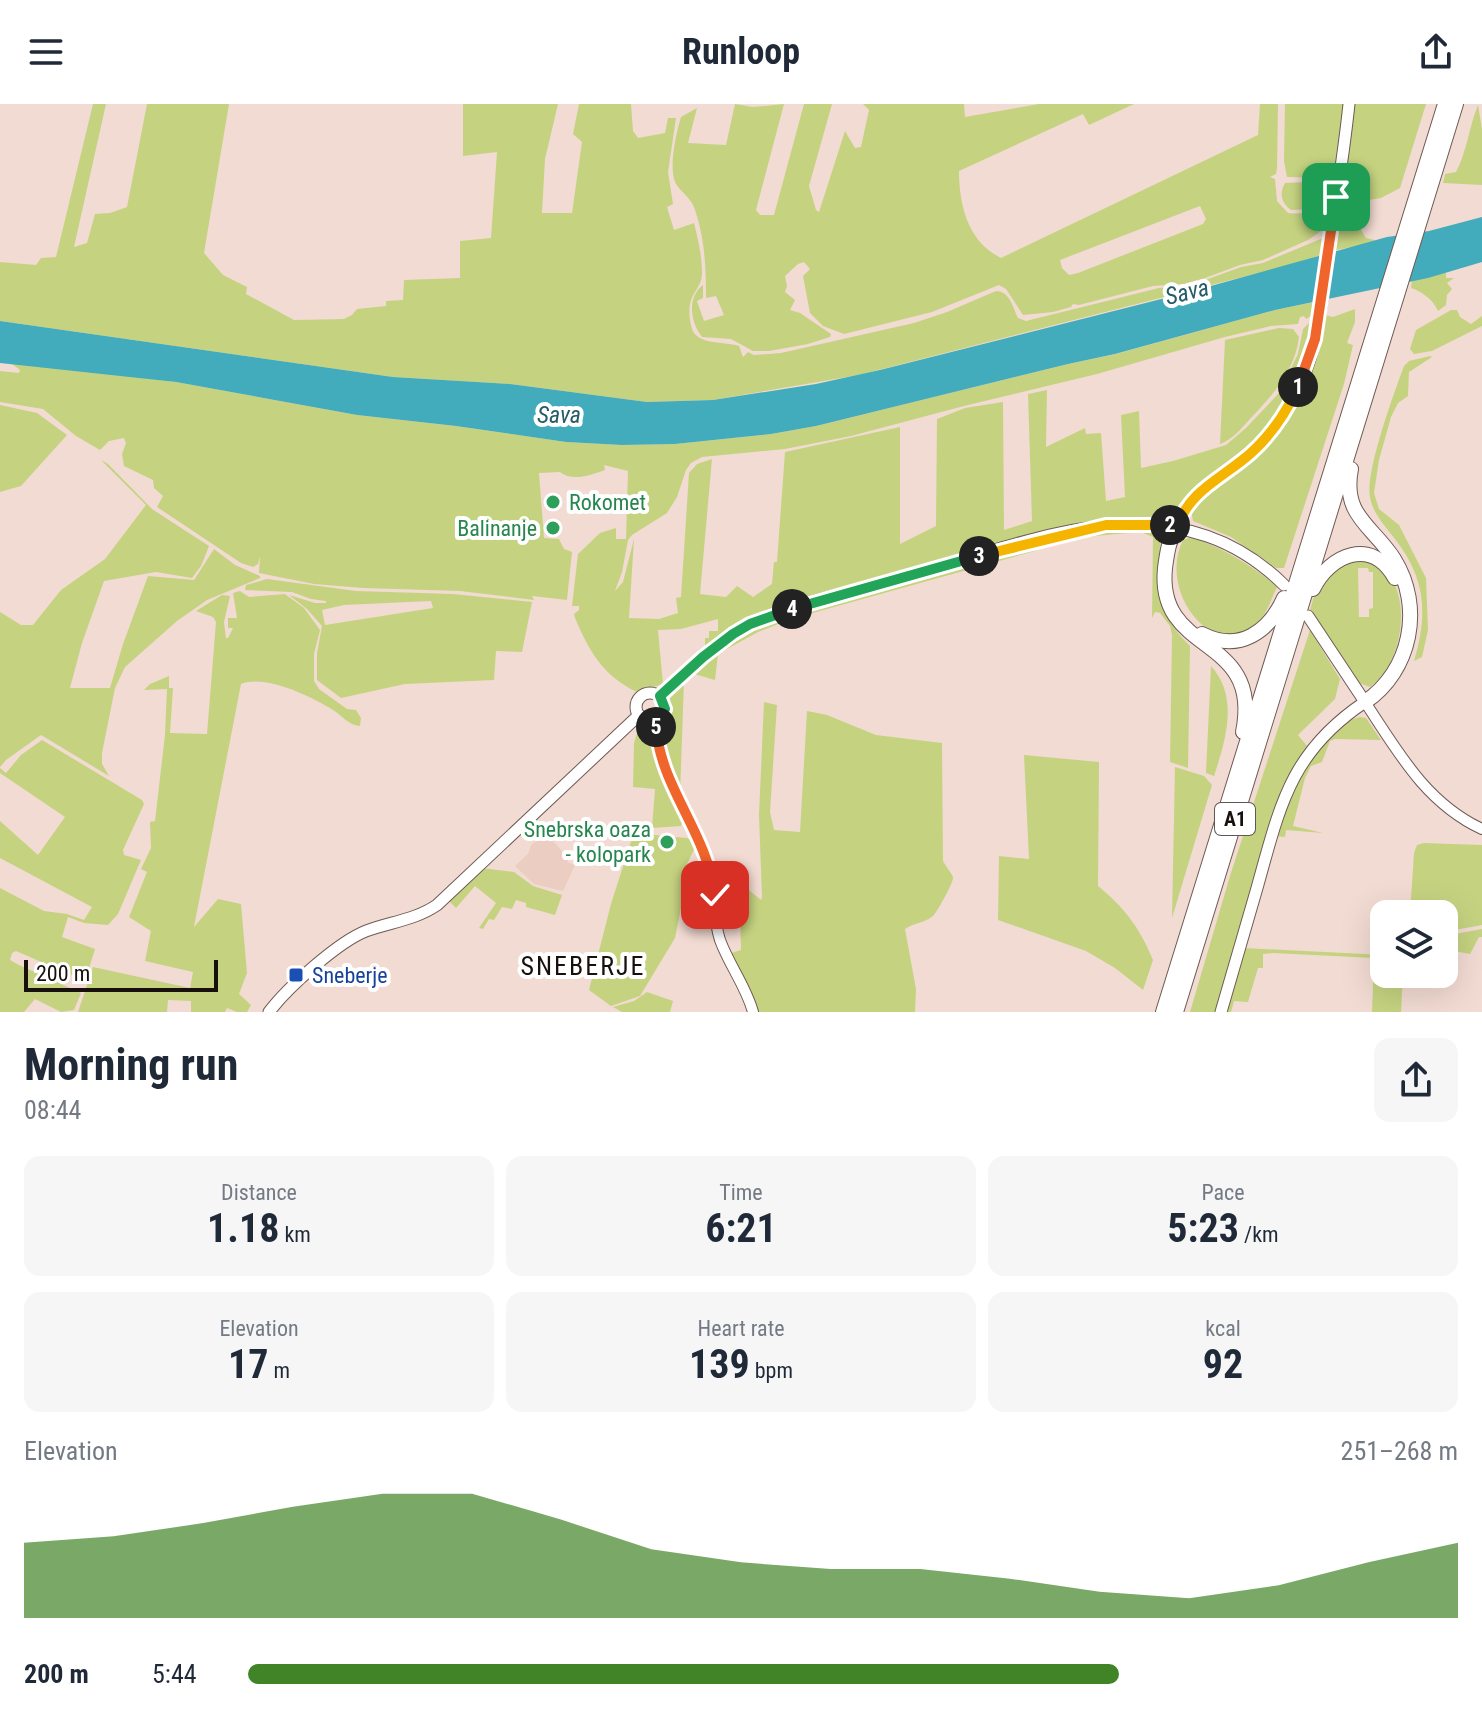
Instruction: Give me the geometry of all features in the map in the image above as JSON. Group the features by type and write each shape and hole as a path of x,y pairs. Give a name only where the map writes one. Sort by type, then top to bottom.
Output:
{"highway":[{"name":"A1","path":"1163,1012 1305,551 1390,299 1428,176 1445,104"},
{"name":"A1","path":"1428,176 1456,104"},
{"name":"A1","path":"1176,1012 1371,380 1390,299"},
{"path":"1365,702 1387,684 1398,667 1410,623 1407,592 1398,567 1388,551 1359,520 1351,499 1350,474 1371,398 1371,380"},
{"path":"1177,526 1171,576 1175,604 1193,628 1221,641 1249,638 1265,627 1279,608 1298,559 1305,551"},
{"path":"1177,526 1170,540 1165,565 1165,593 1170,607 1188,632 1227,660 1239,678 1243,691 1245,721 1235,758 1234,781"},
{"path":"1295,625 1319,579 1336,561 1361,554 1386,565 1402,597 1403,631 1392,665 1365,702"}],"main road":[{"path":"1177,526 1184,510 1198,493 1251,453 1279,419 1304,375 1317,327 1349,104"},
{"path":"660,696 703,657 750,624 1008,547 1082,529 1126,523 1177,526 1233,546 1284,585"},
{"path":"1221,1012 1274,825 1288,788 1315,744 1342,718 1365,702 1308,616"},
{"path":"651,692 660,696 665,709 656,720 647,720 639,715 636,706 639,698 651,692"},
{"path":"269,1012 313,970 353,938 418,916 437,905 639,715"}],"street":[{"path":"1365,702 1428,792 1448,810 1482,829"},
{"path":"656,720 666,774 693,823 709,866 720,941 746,990 753,1012"}],"shaded area":[{"path":"546,833 569,859 567,862 575,865 563,891 534,884 515,866 528,854 531,845"}],"green space":[{"path":"93,104 106,104 74,247 87,243 95,214 127,207 147,104 229,104 204,253 223,275 247,287 246,294 294,320 344,319 357,309 386,306 386,301 403,300 404,280 460,278 460,241 491,238 497,152 463,156 463,104 558,104 545,159 542,213 572,213 582,142 573,134 579,104 631,104 633,131 638,138 665,133 668,118 676,118 668,172 673,204 667,207 674,230 694,223 698,241 702,273 691,299 689,314 692,328 701,339 739,346 743,357 748,352 754,355 781,353 914,323 996,291 1008,297 1018,318 1026,321 1159,288 1189,286 1241,267 1263,263 1323,238 1321,255 1297,263 859,375 713,400 647,402 510,384 393,377 0,321 0,262 36,265 41,258 56,257"},
{"path":"735,104 753,107 784,104 756,210 760,215 774,215 804,104 832,104 809,186 819,212 845,131 855,148 861,147 869,110 863,104 964,104 965,117 1039,104 1134,104 1089,125 1083,114 959,171 961,197 973,232 1001,258 1258,135 1260,104 1278,104 1277,168 1276,174 1270,177 1275,179 1277,201 1288,213 1312,214 1323,223 1321,231 1308,240 1263,260 1184,284 1153,286 1073,304 1053,312 1023,315 1006,289 999,285 932,312 844,334 823,326 810,313 803,276 810,269 804,262 785,276 785,292 795,300 790,310 800,313 831,334 830,337 808,344 753,351 731,339 702,337 695,324 692,303 703,285 703,298 697,301 704,321 724,315 716,296 706,298 699,224 693,205 675,182 673,174 673,154 681,117 697,108 688,143 726,145","holes":["1200,206 1206,219 1203,224 1078,273 1069,275 1062,268 1060,260"]},
{"path":"1285,104 1344,104 1328,208 1291,210 1283,201 1285,183 1307,182 1315,190 1324,189 1329,178 1287,177 1284,161"},
{"path":"1354,104 1426,104 1400,188 1381,198 1341,205"},
{"path":"1478,105 1482,129 1482,185 1443,183 1445,174 1456,172 1460,164"},
{"path":"1356,216 1360,219 1366,238 1375,240 1373,243 1336,250 1339,220"},
{"path":"1446,272 1446,278 1454,278 1447,283 1452,289 1447,295 1446,305 1438,311 1427,297 1411,288 1412,281"},
{"path":"1314,302 1313,315 1306,319 1300,317 1298,324 1271,326 1225,337 1097,374 851,436 785,449 702,457 691,463 667,513 628,540 615,591 623,582 634,539 629,618 659,619 678,613 676,598 681,597 689,473 697,464 712,459 700,594 726,597 737,586 753,597 772,584 774,562 777,562 785,452 900,427 900,544 936,526 937,419 965,408 1003,402 1004,530 1032,521 1028,394 1047,390 1046,447 1085,428 1086,434 1101,433 1106,501 1125,497 1121,415 1139,411 1141,468 1226,445 1279,393 1298,354 1303,329 1312,320 1304,357 1282,408 1246,450 1195,487 1172,515 1091,522 819,597 705,649 709,631 718,631 718,619 681,629 658,630 663,684 637,692 625,686 598,661 575,618 579,606 572,606 578,554 600,533 616,528 616,539 626,539 628,471 604,465 605,470 582,477 570,477 560,472 539,473 544,538 559,539 564,549 572,552 567,600 314,584 259,573 260,556 258,564 253,567 241,563 157,507 163,496 154,488 153,480 124,466 124,438 109,441 100,450 76,436 43,409 0,402 0,371 19,373 20,370 12,364 23,363 176,382 357,415 566,442 675,444 816,426 1116,354"},
{"path":"1355,309 1355,322 1347,343 1353,345 1344,384 1284,568 1276,568 1231,537 1193,521 1191,510 1203,494 1254,455 1319,347 1325,315 1333,317"},
{"path":"1451,310 1457,310 1460,317 1471,324 1482,316 1482,326 1432,351 1414,354 1410,349 1416,330"},
{"path":"1279,328 1293,329 1299,337 1288,372 1243,427 1220,444 1225,340"},
{"path":"1430,356 1409,372 1408,396 1398,403 1391,417 1374,493 1379,509 1399,525 1426,578 1428,630 1422,657 1414,661 1422,612 1418,583 1405,554 1374,509 1370,485 1381,432 1404,366 1409,361"},
{"path":"0,405 37,413 67,435 21,486 0,492"},
{"path":"101,460 152,509 209,546 192,578 156,572 104,581 70,688 110,688 148,576 194,580 214,549 260,578 207,600 177,621 125,667 115,688 102,753 102,764 109,776 41,735 0,767 0,612 21,625 33,625 61,590 105,559 146,505"},
{"path":"1151,529 1161,536 1159,583 1163,608 1177,632 1190,646 1188,768 1170,762 1172,635 1170,626 1160,613 1155,612 1152,618 1153,537 1143,533 1103,535 1055,543 791,619 758,632 718,654 715,680 691,673 727,643 771,621 1056,539 1091,531"},
{"path":"1191,537 1237,558 1277,587 1256,625 1240,635 1223,635 1208,629 1194,617 1184,600 1178,581 1177,560 1183,540"},
{"path":"1369,558 1391,578 1398,594 1401,623 1395,653 1380,678 1370,687 1359,683 1310,610 1315,592 1339,562","holes":["1358,568 1368,568 1369,572 1373,572 1373,608 1369,609 1369,617 1359,617"]},
{"path":"267,579 356,591 453,594 532,602 522,652 496,651 494,680 405,684 341,698 317,680 317,653 322,626 289,595 315,603 326,601 292,592 245,590 246,585","holes":["431,601 433,608 325,625 322,610 344,605"]},
{"path":"240,591 249,597 285,594 304,608 320,630 314,654 314,681 319,689 347,709 356,710 361,718 360,726 288,688 263,682 241,684 194,927 218,899 241,904 247,973 239,994 251,1005 247,1012 227,1008 225,1012 191,1012 191,1001 168,1000 167,1012 78,1012 93,967 190,988 193,972 145,961 151,931 129,917 147,872 141,869 151,848 150,822 155,821 165,735 167,689 144,690 169,676 169,688 173,688 170,733 207,734 216,622 213,617 196,611 222,595 230,596 224,622 228,638 233,628 228,628 228,618 237,618 233,593"},
{"path":"1310,630 1340,679 1335,699 1298,735 1308,747 1289,775 1274,813 1217,1012 1190,1012 1230,876"},
{"path":"1211,666 1225,691 1228,719 1214,776 1206,773"},
{"path":"684,680 680,795 669,766 663,736 667,706 673,692"},
{"path":"764,702 777,705 770,812 774,830 800,832 807,711 827,715 876,735 942,743 943,861 953,880 934,915 905,929 916,989 915,1012 757,1012 731,953 741,950 739,882 761,900 762,897 759,815"},
{"path":"1360,717 1366,718 1381,740 1330,741 1322,762 1311,766 1305,778 1293,826 1323,833 1286,830 1285,837 1276,836 1297,784 1317,749 1344,724"},
{"path":"644,726 653,740 670,793 684,816 681,826 652,828 655,789 633,787 634,743 638,730"},
{"path":"42,740 142,800 144,804 123,850 124,855 141,860 118,914 108,925 84,923 68,917 62,937 95,949 85,981 16,951 12,953 10,960 81,993 74,1010 61,1012 35,999 24,1012 0,1012 0,888 44,911 84,920 92,907 0,858 0,821 38,855 65,817 0,773 0,768 6,773 21,755"},
{"path":"1024,755 1099,762 1098,886 1130,919 1153,960 1143,990 1086,951 998,920 999,856 1029,859"},
{"path":"1175,767 1204,776 1212,785 1172,918"},
{"path":"655,835 687,838 697,844 685,868 684,893 675,938 640,996 611,1006 589,990 611,904 632,838"},
{"path":"1417,845 1482,845 1482,925 1458,929 1458,900 1411,900"},
{"path":"481,868 514,872 533,886 562,895 555,915 526,907 526,903 516,900 512,909 502,907 494,920 489,919 483,929 479,928 496,903 475,886 456,908 449,901"},
{"path":"1482,929 1482,937 1479,937 1470,954 1458,952 1458,933"},
{"path":"1243,948 1370,954 1370,958 1263,954 1263,968 1258,968 1248,1002 1234,1001 1231,1012 1225,1012"},
{"path":"1373,988 1402,988 1401,1012 1372,1012"},
{"path":"647,992 673,1001 670,1012 622,1012 613,1007 634,1001"}],"water":[{"name":"Sava","path":"1482,217 1482,262 1428,278 1275,310 1115,354 816,426 675,444 566,442 357,415 176,382 0,363 0,321 393,377 510,384 647,402 713,400 816,384 880,370 1193,291 1387,237 1429,231"}],"place":[{"name":"Rokomet","path":"553,502"},
{"name":"Balinanje","path":"553,528"},
{"name":"Snebrska oaza - kolopark","path":"667,842"},
{"name":"Sneberje","path":"296,975"}],"district":[{"name":"SNEBERJE","path":"583,966"}],"route":[{"path":"715,895 703,847 673,790 662,761 656,730 656,720 665,709 660,696 733,634 750,624 808,604 1074,531 1126,523 1177,526 1192,499 1203,487 1251,453 1292,400 1312,351 1336,197"}]}
